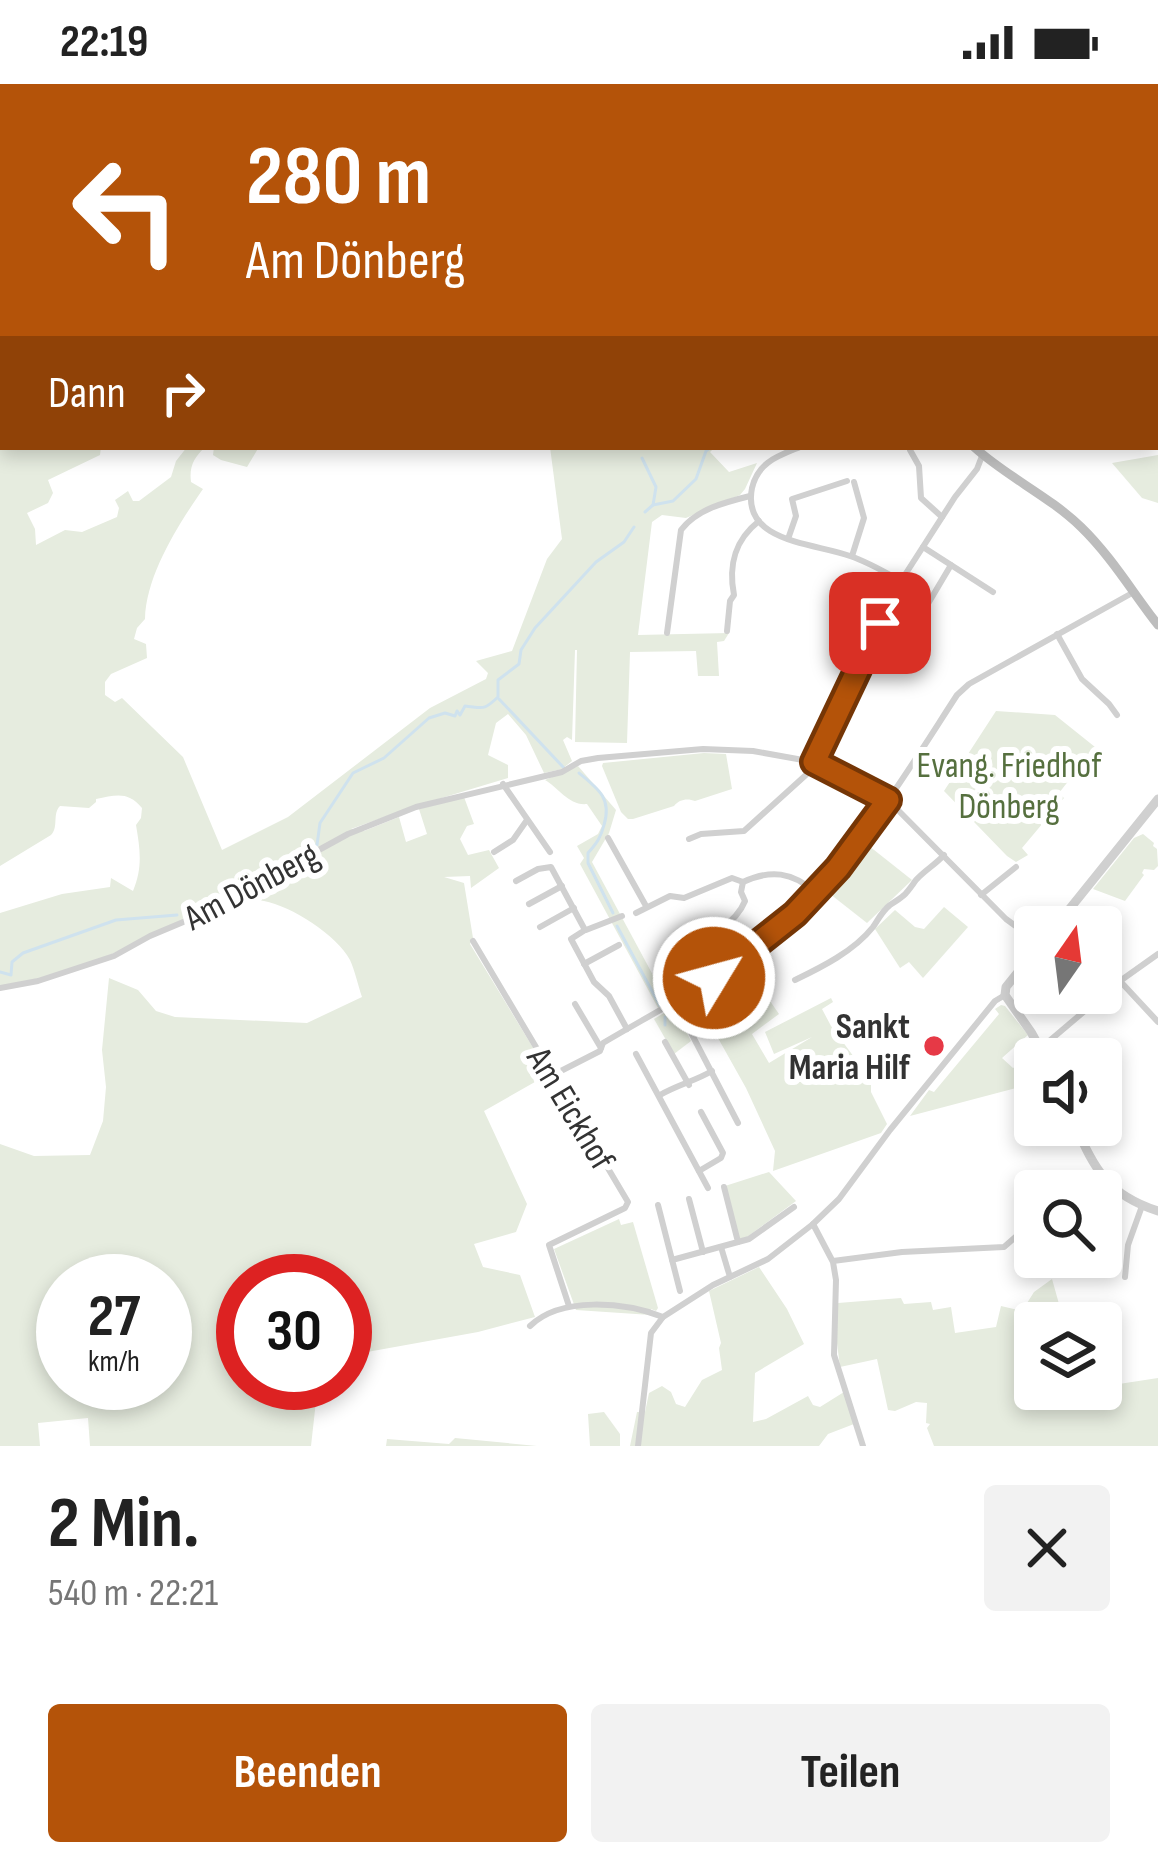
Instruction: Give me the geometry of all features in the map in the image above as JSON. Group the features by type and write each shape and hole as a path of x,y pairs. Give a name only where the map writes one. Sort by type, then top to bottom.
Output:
{"main road":[{"path":"978,451 1080,526 1158,625"}],"street":[{"path":"794,450 763,465 755,476 750,496 759,521 770,532 852,556 901,581"},
{"path":"910,450 920,466 921,498 942,517"},
{"path":"689,839 744,831 816,763 901,581 977,469 978,451"},
{"path":"788,539 796,516 792,499 850,482 864,518 852,556"},
{"path":"667,632 681,530 691,518 750,496"},
{"path":"727,631 736,548 744,533 759,521"},
{"path":"923,547 993,592"},
{"path":"880,623 910,634 951,565"},
{"path":"553,1076 692,993 776,932 838,868 969,684 1134,592"},
{"path":"1058,634 1082,679 1117,715"},
{"name":"Am Dönberg","path":"0,988 114,956 238,899 348,834 416,807 562,772 581,761 693,749 782,754 816,763 888,800 1014,925"},
{"path":"503,784 550,853"},
{"path":"1072,906 1158,799"},
{"path":"494,852 513,840 527,820"},
{"path":"608,838 646,906"},
{"path":"795,980 844,952 944,855"},
{"path":"516,881 551,867 585,930"},
{"path":"982,895 1016,867"},
{"path":"636,913 670,896 685,898 732,878 742,882 763,874 785,874 815,892"},
{"path":"692,993 675,956 740,913 745,901 742,882"},
{"path":"529,904 562,886"},
{"path":"540,927 574,908"},
{"path":"622,916 571,939 627,1029"},
{"name":"Am Eickhof","path":"472,941 628,1202 625,1208 548,1244 569,1306"},
{"path":"584,964 619,945"},
{"path":"1122,980 1158,953"},
{"path":"1014,977 1005,994 1034,1038"},
{"path":"1122,983 1158,1022"},
{"path":"638,1446 652,1333 663,1317 768,1259 814,1224 1005,994"},
{"path":"675,1002 738,1124"},
{"path":"574,1004 601,1048"},
{"path":"1060,1038 1085,1014"},
{"path":"665,1042 688,1084"},
{"path":"636,1054 708,1187"},
{"path":"660,1095 712,1071"},
{"path":"699,1171 723,1153 701,1112"},
{"path":"724,1187 738,1242"},
{"path":"1122,1195 1158,1210"},
{"path":"689,1198 704,1252"},
{"path":"658,1205 680,1291"},
{"path":"1125,1277 1128,1245 1142,1206"},
{"path":"672,1260 749,1239 794,1207"},
{"path":"814,1224 836,1280 835,1355 863,1446"},
{"path":"832,1262 1004,1246 1014,1238"},
{"path":"722,1247 730,1276"},
{"path":"530,1326 569,1306 648,1311 663,1317"}],"green space":[{"path":"0,450 101,450 100,455 48,480 53,493 48,503 27,513 36,545 65,530 82,532 117,517 115,500 128,491 133,501 139,501 171,477 185,450 202,450 195,459 191,482 203,489 165,551 151,585 145,619 134,639 146,644 147,658 111,674 105,695 115,702 122,698 183,757 222,850 288,817 430,708 486,679 488,673 476,661 512,651 547,559 562,539 550,450 712,450 729,472 757,463 740,495 686,518 662,515 652,522 638,635 729,633 717,642 719,676 698,676 696,651 630,652 627,743 575,742 575,650 572,740 563,740 572,761 562,769 544,773 526,735 508,714 496,723 488,755 508,765 508,778 351,829 364,831 399,817 406,842 427,834 419,809 464,797 474,824 467,826 460,839 468,855 489,850 499,868 471,888 470,876 444,877 464,883 470,944 549,1074 484,1111 527,1204 516,1232 474,1244 483,1267 520,1275 535,1317 372,1351 372,1254 216,1254 216,1410 315,1410 311,1446 90,1446 88,1418 38,1423 40,1446 0,1446 0,1144 34,1156 90,1155 103,1121 102,1050 109,978 138,990 156,1011 175,1017 307,1023 362,997 350,960 335,941 300,915 259,901 226,908 220,902 112,954 55,975 0,986 0,913 62,894 110,887 111,878 133,891 139,866 136,825 142,808 132,799 96,799 89,808 60,806 55,828 0,866"},
{"path":"214,450 257,450 247,467 213,455"},
{"path":"1158,455 1158,503 1142,498 1112,463"},
{"name":"Evang. Friedhof Dönberg","path":"996,711 1055,715 1095,747 1059,793 1064,798 1022,848 1028,855 1016,862 944,791"},
{"path":"726,754 732,789 633,819 621,812 602,766 603,763"},
{"path":"578,766 616,810 592,862 668,1003 658,1008 580,864 584,858 577,846 598,834 602,826 587,804 569,799 545,780"},
{"path":"1143,834 1157,849 1158,866 1144,869 1125,901 1093,889 1134,838"},
{"path":"864,842 912,880 867,923 825,890"},
{"path":"944,907 968,927 923,978 909,962 900,968 875,929 895,910 924,929"},
{"path":"743,962 779,1014 752,1034 769,1063 812,1037 774,1054 765,1032 831,998 833,1002 822,1009 871,1080 871,1092 887,1124 881,1133 773,1171 775,1151 695,997"},
{"path":"1005,1006 1028,1035 1014,1038 1014,1047 1002,1058 1014,1067 1014,1089 910,1116 999,1014 995,1009"},
{"path":"674,1007 691,1041 674,1054 654,1019"},
{"path":"769,1172 796,1201 739,1239 725,1186"},
{"path":"619,1219 621,1225 633,1222 658,1308 651,1309 651,1315 576,1310 554,1249"},
{"path":"759,1267 804,1344 755,1373 753,1422 808,1396 820,1407 844,1392 854,1424 828,1434 819,1446 630,1446 637,1412 645,1412 649,1393 662,1386 676,1404 685,1407 702,1380 722,1370 709,1291"},
{"path":"1052,1279 1058,1302 1028,1302"},
{"path":"901,1298 904,1304 931,1302 933,1310 951,1307 955,1333 996,1327 1001,1306 1014,1309 1014,1410 1122,1410 1122,1384 1158,1378 1158,1446 934,1446 926,1423 927,1403 888,1410 877,1359 840,1367 838,1303"},
{"path":"604,1412 620,1434 620,1446 590,1446 588,1414"},
{"path":"455,1438 537,1446 386,1446 387,1439 449,1444"}],"waterway":[{"path":"645,512 673,501 696,479 707,450"},
{"path":"642,458 656,487 653,505"},
{"path":"201,911 317,845 320,823 353,773 384,758 429,718 445,713 455,716 457,711 460,715 465,706 483,708 498,697 498,680 519,664 521,650 535,628 634,527"},
{"path":"499,699 564,768"},
{"path":"579,773 605,801 604,825 588,853 588,863 613,913"},
{"path":"0,972 11,975 12,962 23,953 116,920 177,915"},
{"path":"617,926 660,1006"},
{"path":"665,1017 665,1025"}],"place":[{"name":"Sankt Maria Hilf","path":"934,1046"}],"route":[{"path":"714,978 795,914 838,868 888,800 814,762 880,623"}]}
